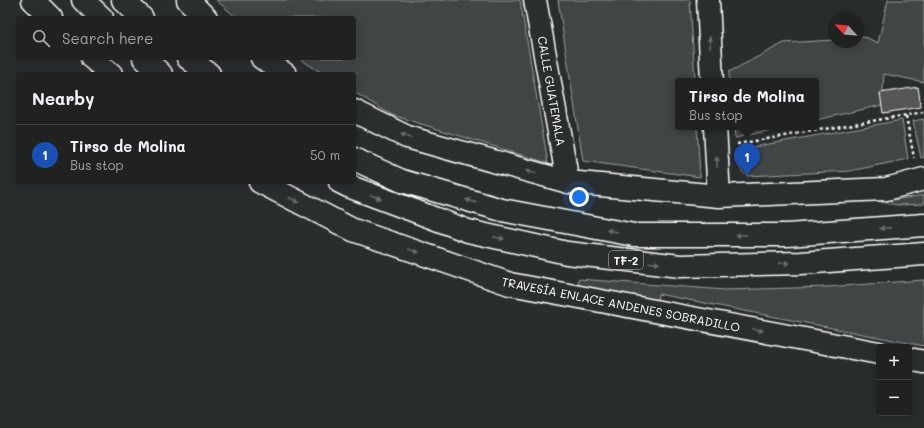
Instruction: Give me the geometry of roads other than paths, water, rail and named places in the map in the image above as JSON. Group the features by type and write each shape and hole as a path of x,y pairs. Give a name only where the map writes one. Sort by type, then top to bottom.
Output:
{"main road":[{"path":"33,0 49,16"},
{"path":"83,0 100,16"},
{"path":"123,0 140,16"},
{"path":"188,0 204,16"},
{"name":"CALLE GUATEMALA","path":"535,0 568,182"},
{"path":"708,0 712,78"},
{"path":"94,60 109,72"},
{"path":"146,60 159,72"},
{"path":"191,60 206,72"},
{"path":"265,60 282,72"},
{"path":"356,112 407,137 568,182 719,196 886,189 921,180"},
{"path":"716,138 719,196"},
{"name":"TF-2","path":"356,160 402,181 502,210 634,235 787,235 924,225"},
{"name":"TRAVESÍA ENLACE ANDENES SOBRADILLO","path":"264,184 353,230 510,284 876,352"},
{"name":"TF-2","path":"344,184 468,231 567,253 680,266 801,263 924,254"},
{"path":"912,360 924,362"}],"place":[{"name":"Tirso de Molina","path":"747,176"}]}
